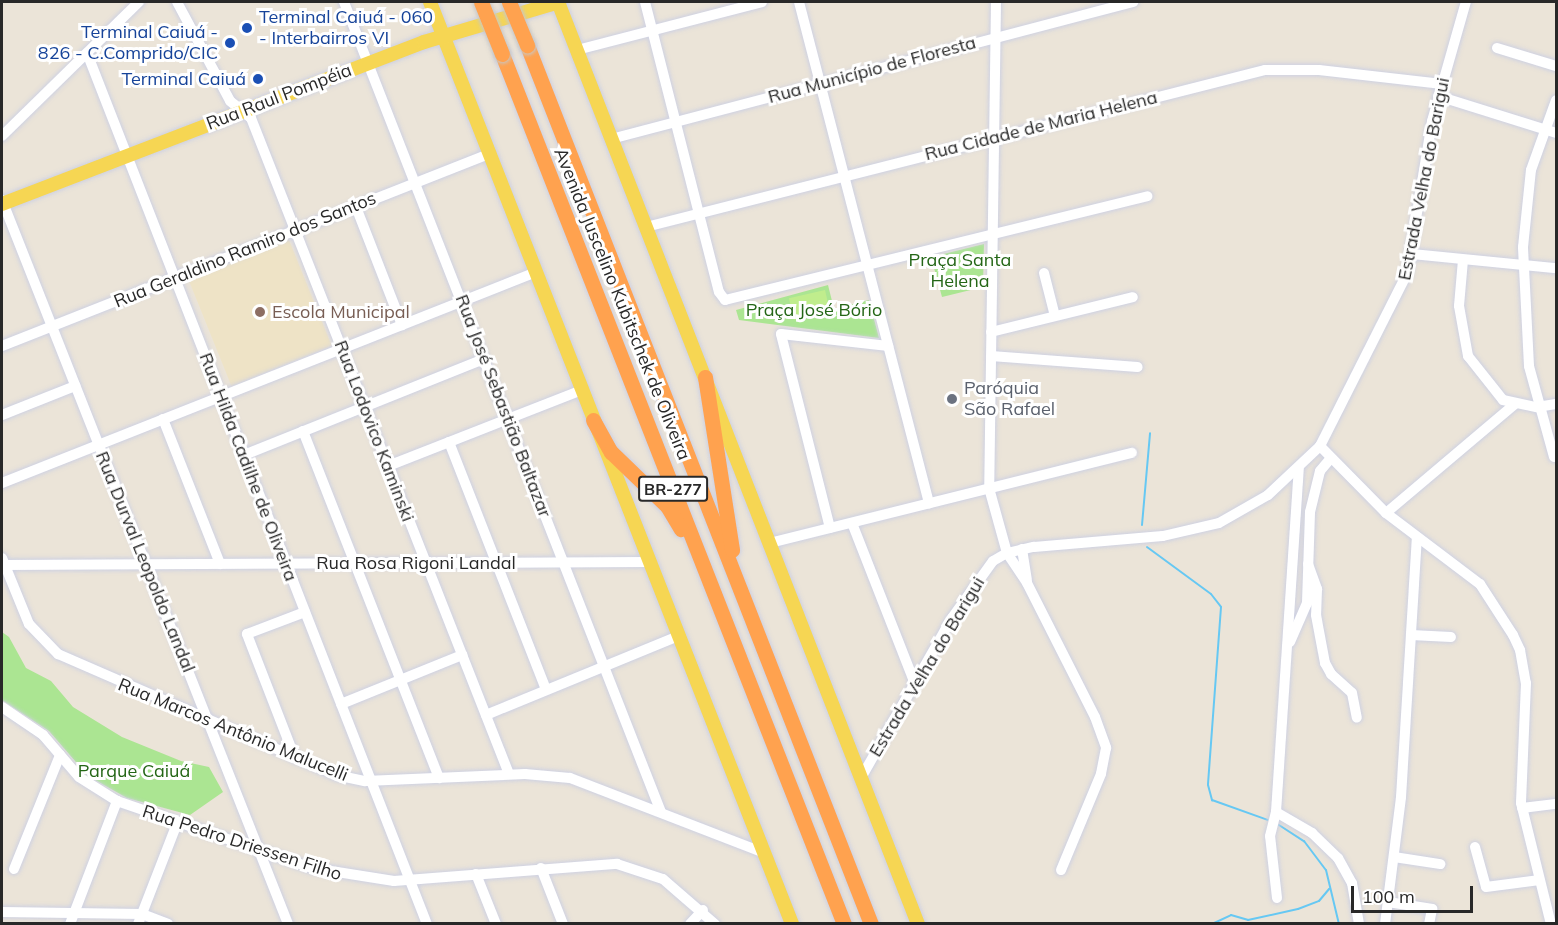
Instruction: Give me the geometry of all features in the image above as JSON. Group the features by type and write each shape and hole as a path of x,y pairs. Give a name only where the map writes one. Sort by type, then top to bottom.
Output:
{"highway":[{"name":"Avenida Juscelino Kubitschek de Oliveira","path":"481,2 844,924"},
{"name":"BR-277","path":"509,2 871,924"},
{"path":"705,377 740,588"},
{"path":"593,420 619,461 667,506 705,570"}],"main road":[{"path":"430,2 792,924"},
{"name":"Rua Raul Pompéia","path":"2,202 443,35 558,2"},
{"path":"558,2 918,924"}],"street":[{"path":"2,136 140,2"},
{"name":"Rua Lodovico Kaminski","path":"177,2 230,101 251,118 509,774"},
{"name":"Rua José Sebastião Baltazar","path":"344,2 661,812"},
{"path":"645,2 719,292 725,300 868,267 1146,196"},
{"path":"577,50 762,2"},
{"path":"799,2 929,503"},
{"path":"996,2 989,488 1007,553 1027,583 1098,723 1106,748 1101,774 1062,870"},
{"name":"Rua Município de Floresta","path":"611,139 1133,2"},
{"name":"Estrada Velha do Barigui","path":"861,778 983,572 1007,553 1022,549 1141,539 1207,527 1253,505 1299,469 1320,446 1382,330 1404,283 1412,254 1438,96 1466,2"},
{"path":"1497,48 1557,66"},
{"name":"Rua Hilda Cadilhe de Oliveira","path":"87,53 427,924"},
{"name":"Rua Cidade de Maria Helena","path":"646,227 1265,70 1318,70 1442,84"},
{"path":"1438,96 1551,132"},
{"path":"1554,457 1553,443 1538,407 1529,366 1523,267 1530,178 1551,132 1557,100"},
{"name":"Rua Geraldino Ramiro dos Santos","path":"2,346 489,154"},
{"name":"Rua Durval Leopoldo Landal","path":"2,202 288,924"},
{"path":"356,207 402,325"},
{"path":"1412,254 1523,267 1557,268"},
{"path":"1463,260 1458,297 1464,348 1493,392 1515,404 1538,407 1557,404"},
{"path":"2,483 536,272"},
{"path":"1044,273 1055,316"},
{"path":"991,332 1133,297"},
{"path":"830,528 781,334 888,346"},
{"path":"991,356 1138,367"},
{"path":"244,455 484,359"},
{"path":"2,415 75,386"},
{"path":"388,466 582,390"},
{"path":"1386,513 1515,404"},
{"path":"163,419 220,564"},
{"path":"303,432 439,778"},
{"path":"449,442 546,690"},
{"path":"1320,446 1386,513 1480,584 1504,617 1520,650 1526,683 1522,808 1551,924"},
{"path":"770,543 1132,453"},
{"path":"1287,648 1306,607 1306,561 1310,513 1320,471 1331,458"},
{"path":"1277,898 1270,836 1275,812 1299,469"},
{"path":"852,523 915,684"},
{"path":"1385,924 1395,857 1417,538"},
{"path":"1022,549 1027,583"},
{"path":"1306,561 1317,589 1316,615 1326,663 1331,674 1352,693 1357,718"},
{"name":"Rua Rosa Rigoni Landal","path":"2,563 146,565 650,562"},
{"name":"Rua Marcos Antônio Malucelli","path":"2,563 29,624 58,654 343,778 371,781 509,774 570,778 764,852"},
{"path":"295,758 247,634 305,612"},
{"path":"1411,635 1451,637"},
{"path":"486,715 679,636"},
{"path":"341,704 462,655"},
{"name":"Rua Pedro Driessen Filho","path":"2,707 43,735 73,772 117,801 342,876 410,880 599,864 633,867 663,879 703,910 715,924"},
{"path":"14,869 60,755"},
{"path":"72,918 117,801"},
{"path":"1522,808 1557,804"},
{"path":"1275,812 1312,834 1338,858 1352,883 1359,924"},
{"path":"140,919 178,820"},
{"path":"1475,847 1486,887 1540,880"},
{"path":"1395,857 1440,864"},
{"path":"541,868 563,924"},
{"path":"476,874 496,924"},
{"path":"1388,902 1432,909 1430,924"},
{"path":"690,924 703,910"},
{"path":"2,912 72,918 140,919 168,924"}],"shaded area":[{"name":"Escola Municipal","path":"289,240 332,346 232,386 189,280"}],"green space":[{"name":"Praça Santa Helena","path":"984,244 983,287 942,297 931,257"},
{"name":"Praça José Bório","path":"828,285 834,309 869,300 879,338 739,320 736,310"},
{"path":"825,290 830,311 794,320 789,298"},
{"name":"Parque Caiuá","path":"2,632 9,637 26,668 51,681 73,707 122,737 181,761 209,767 223,792 190,815 127,798 88,776 49,731 2,700"}],"waterway":[{"path":"1142,525 1150,433"},
{"path":"1147,547 1211,594 1221,607 1208,785 1212,800 1268,820"},
{"path":"1279,825 1304,841 1326,870 1339,924"},
{"path":"1212,924 1231,915 1248,920 1298,909 1319,901 1329,889"}],"place":[{"name":"Terminal Caiuá - 060 - Interbairros VI","path":"247,28"},
{"name":"Terminal Caiuá - 826 - C.Comprido/CIC","path":"230,43"},
{"name":"Terminal Caiuá","path":"258,79"},
{"name":"Escola Municipal","path":"260,312"},
{"name":"Paróquia São Rafael","path":"952,399"}]}
